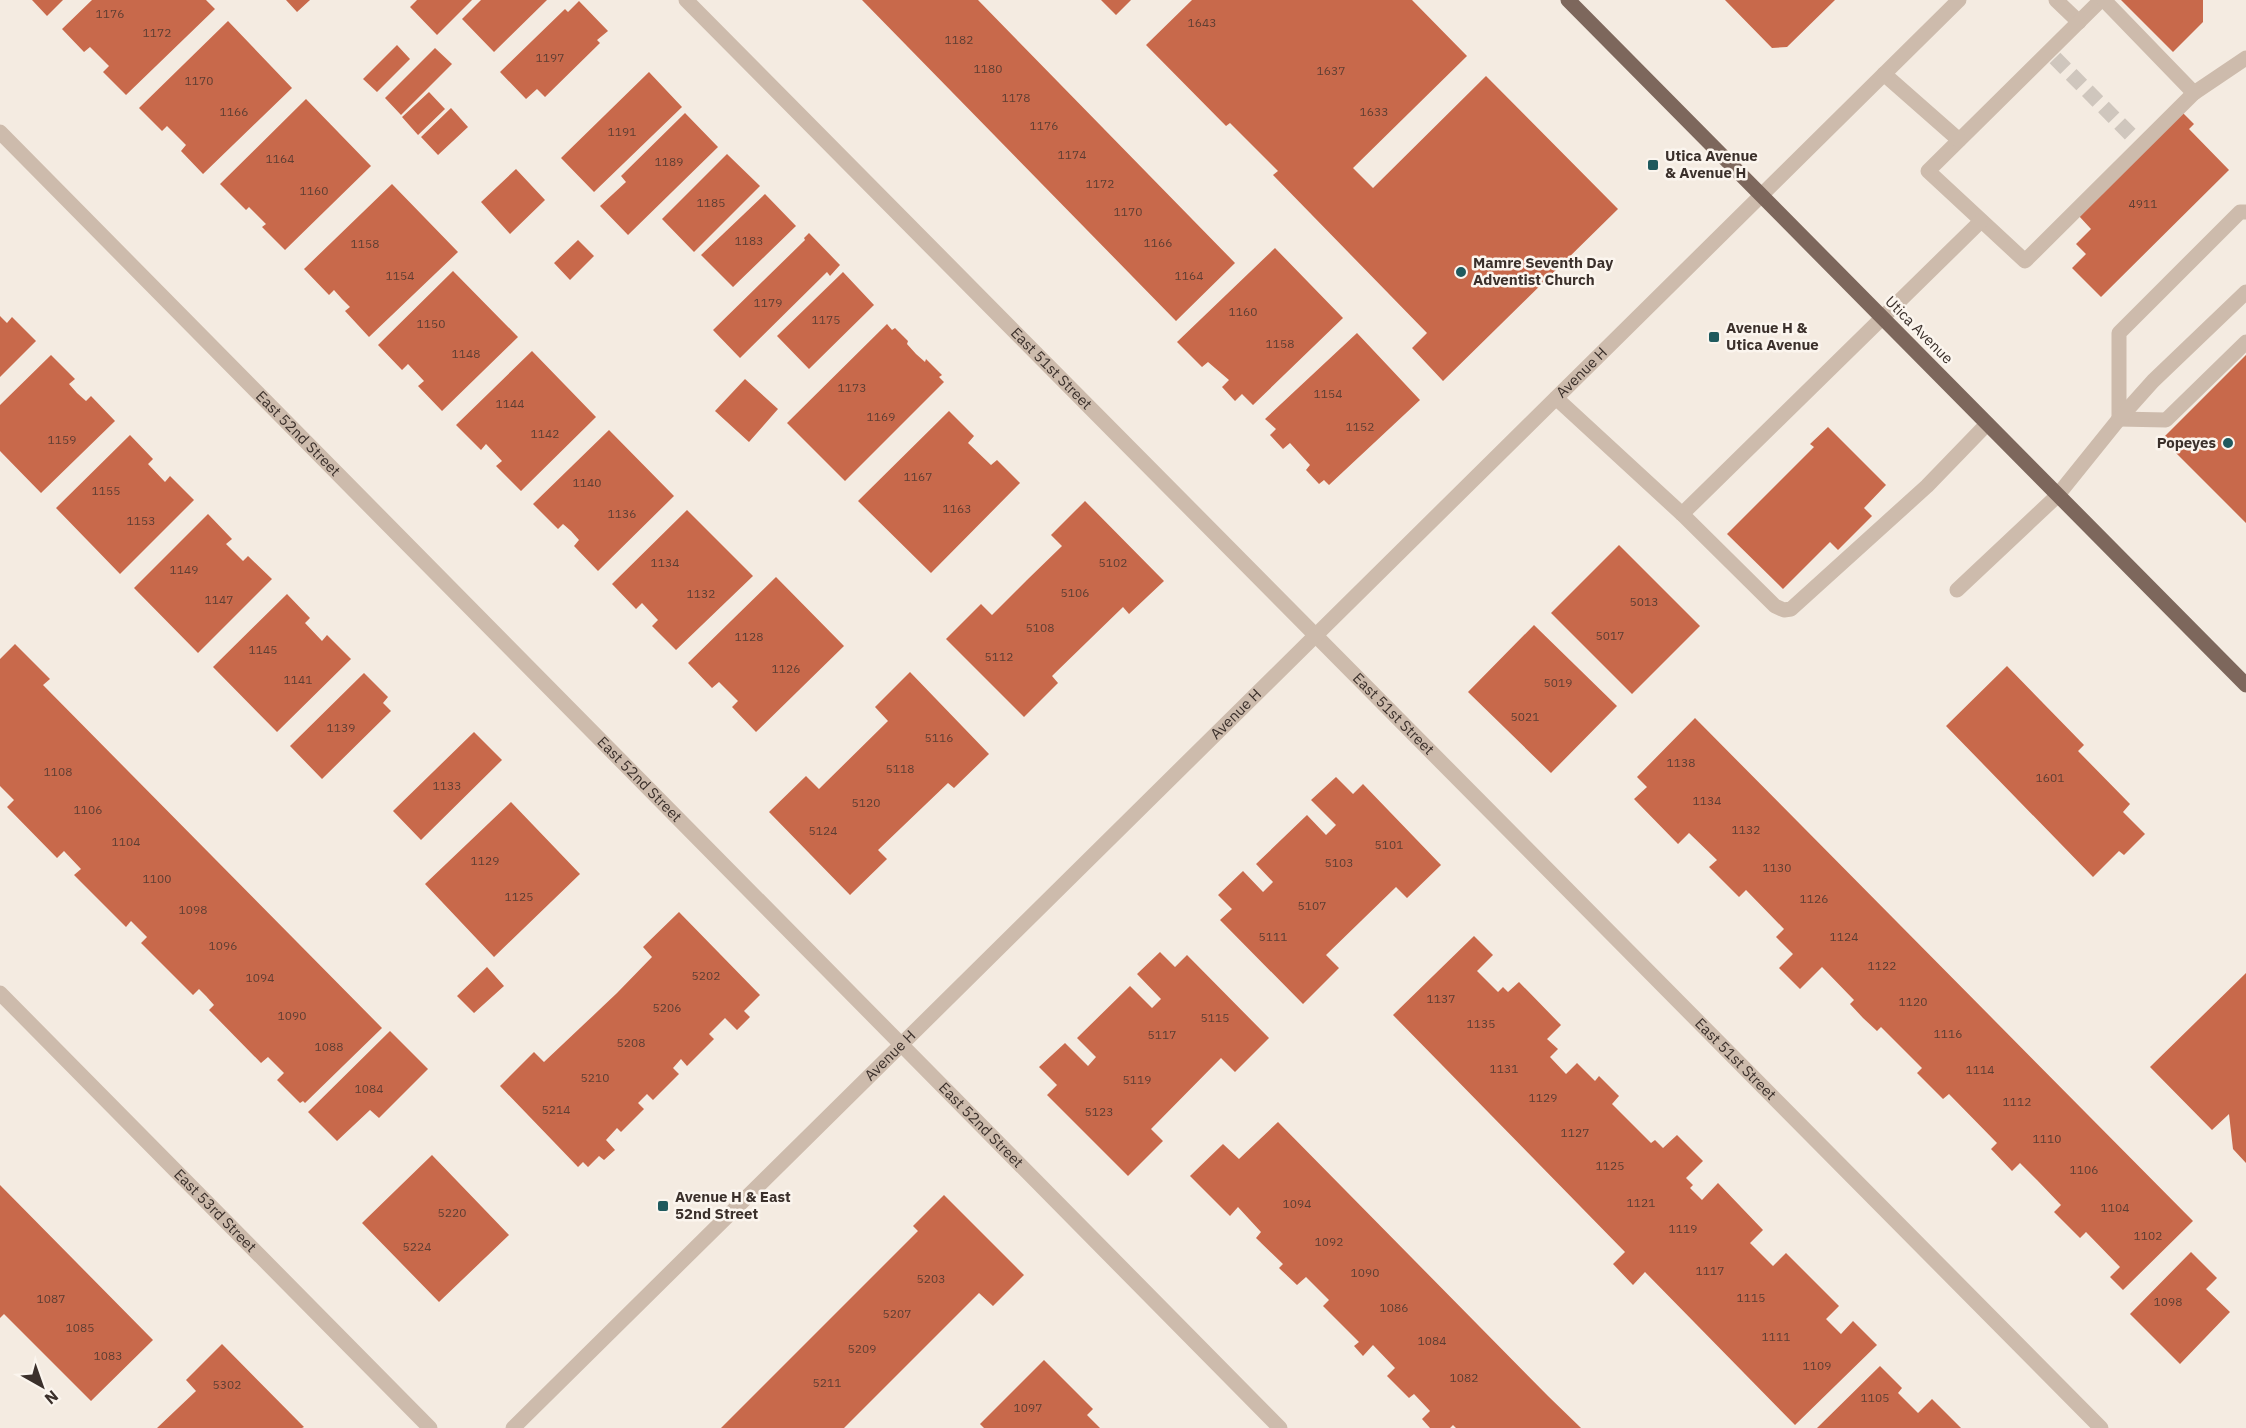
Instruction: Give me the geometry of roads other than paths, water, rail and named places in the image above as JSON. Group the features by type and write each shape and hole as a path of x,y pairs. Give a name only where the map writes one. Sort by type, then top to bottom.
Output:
{"main road":[{"name":"Utica Avenue","path":"1568,0 2246,685"}],"street":[{"name":"East 51st Street","path":"686,0 2101,1428"},
{"name":"Avenue H","path":"513,1428 1959,0"},
{"path":"2056,0 2079,22"},
{"path":"2194,93 2102,0 2079,22 2051,55 1928,171 2025,261 2138,142 2194,93 2246,58"},
{"path":"1884,74 1959,140"},
{"name":"East 52nd Street","path":"0,132 1280,1428"},
{"path":"2119,419 2120,333 2240,212 2246,212"},
{"path":"1682,514 1981,222"},
{"path":"1958,591 2057,496 2153,381 2246,292"},
{"path":"2119,419 2166,420 2246,342"},
{"path":"1556,398 1682,514 1775,606 1784,610 1791,609 1927,486 1987,424"},
{"name":"East 53rd Street","path":"0,993 430,1428"}],"tunnel":[{"path":"2055,58 2134,138"}],"place":[{"name":"Utica Avenue & Avenue H","path":"1653,165"},
{"name":"Mamre Seventh Day Adventist Church","path":"1461,272"},
{"name":"Avenue H & Utica Avenue","path":"1714,337"},
{"name":"Popeyes","path":"2228,443"},
{"name":"Avenue H & East 52nd Street","path":"663,1206"}]}
